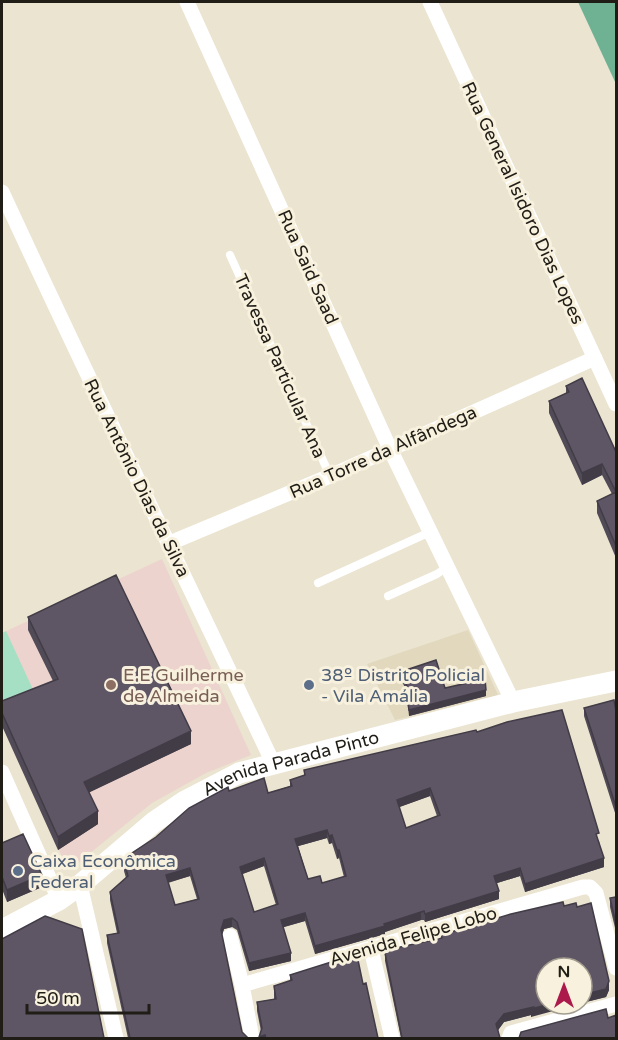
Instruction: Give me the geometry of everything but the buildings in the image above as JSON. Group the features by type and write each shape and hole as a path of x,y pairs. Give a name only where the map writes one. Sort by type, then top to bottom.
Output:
{"main road":[{"name":"Avenida Parada Pinto","path":"2,930 59,900 154,822 185,801 239,773 513,702 614,686"}],"street":[{"name":"Rua Said Saad","path":"187,2 390,449 513,702"},
{"name":"Rua General Isidoro Dias Lopes","path":"430,2 616,404"},
{"name":"Rua Antônio Dias da Silva","path":"2,192 64,327 170,543 273,763"},
{"name":"Rua Torre da Alfândega","path":"170,543 330,476 595,358"},
{"path":"2,772 59,900"},
{"path":"80,885 116,1038"},
{"name":"Avenida Felipe Lobo","path":"242,985 583,887 590,887 596,893 616,968"},
{"path":"230,936 252,1038"},
{"path":"371,949 392,1038"},
{"path":"509,1038 511,1033 616,1004"}],"lane":[{"name":"Travessa Particular Ana","path":"230,255 330,476"},
{"path":"318,583 430,532"},
{"path":"388,596 437,574 447,567"}],"shaded area":[{"name":"E.E Guilherme de Almeida","path":"162,559 251,755 206,773 152,803 74,866 69,867 65,863 2,726 2,633"},
{"path":"468,630 498,695 395,720 367,664"}],"green space":[{"path":"578,2 616,2 616,84"},
{"path":"6,631 36,696 2,709 2,633"}],"place":[{"name":"E.E Guilherme de Almeida","path":"111,685"},
{"name":"38º Distrito Policial - Vila Amália","path":"309,685"},
{"name":"Caixa Econômica Federal","path":"18,871"}]}
